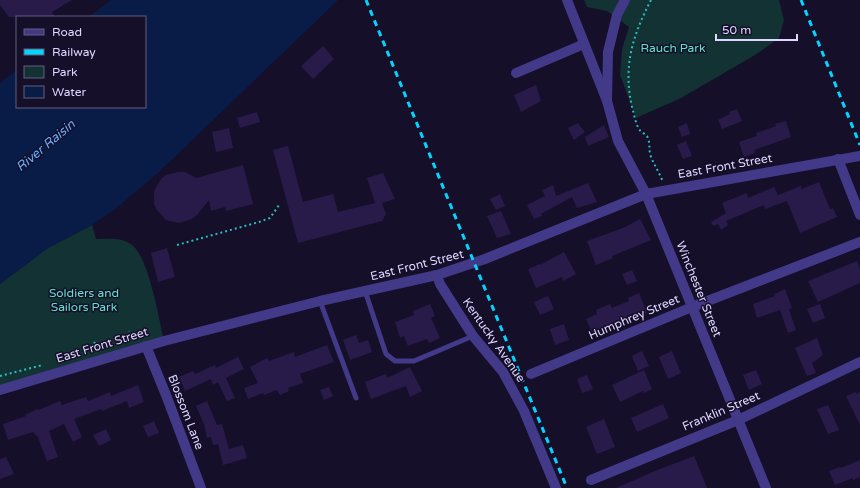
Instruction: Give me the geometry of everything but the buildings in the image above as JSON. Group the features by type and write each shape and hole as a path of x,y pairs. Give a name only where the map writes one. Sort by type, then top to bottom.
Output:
{"street":[{"name":"Winchester Street","path":"567,0 607,101 618,141 646,194 766,488"},
{"name":"Winchester Street","path":"607,101 608,52 617,14 624,0"},
{"path":"516,73 584,44"},
{"name":"East Front Street","path":"0,390 146,346 320,302 437,275 485,259 646,194 860,156"},
{"path":"838,159 860,214"},
{"name":"Humphrey Street","path":"531,374 692,307 860,242"},
{"name":"Kentucky Avenue","path":"437,275 440,284 474,336 503,372 524,411 556,488"},
{"name":"Blossom Lane","path":"146,346 201,488"},
{"name":"Franklin Street","path":"591,480 738,420 860,362"}],"lane":[{"path":"365,292 386,354 395,361 414,361 474,336"},
{"path":"320,302 356,398"}],"path":[{"path":"651,0 640,22 632,46 628,75 628,89 639,129 648,139 650,153 666,190"},
{"path":"177,245 270,218 279,204"},
{"path":"94,342 97,346 111,347"}],"green space":[{"name":"Rauch Park","path":"584,0 779,0 784,20 779,38 755,55 681,98 636,118 620,75 622,49 629,27 607,11 587,7"},
{"name":"Soldiers and Sailors Park","path":"92,225 96,239 115,239 128,242 138,252 148,275 164,341 0,390 0,284 48,248"}],"water":[{"name":"River Raisin","path":"111,0 338,0 159,172 114,210 92,225 48,248 0,284 0,83 16,71 16,108 146,108 146,16 90,16"}],"railway":[{"path":"366,0 567,488"},
{"path":"801,0 860,145"}]}
